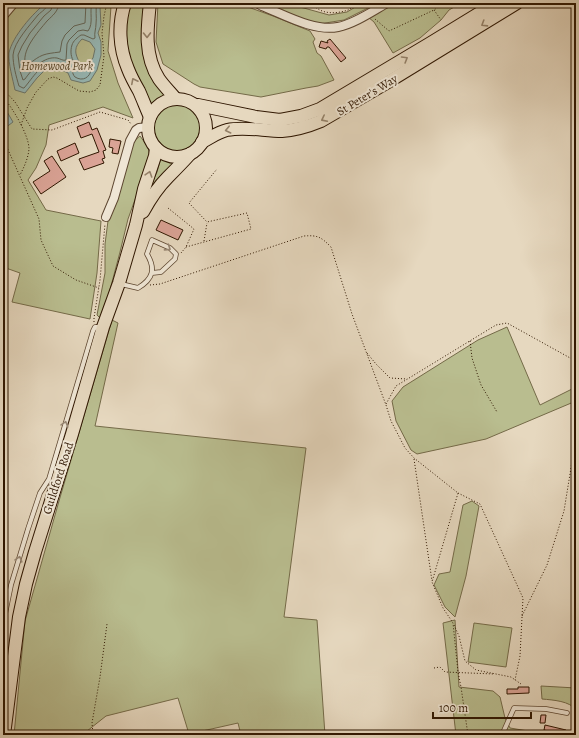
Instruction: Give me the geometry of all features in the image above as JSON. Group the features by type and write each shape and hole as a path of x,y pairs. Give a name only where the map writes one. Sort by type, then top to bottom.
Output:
{"main road":[{"path":"125,3 120,30 121,50 127,68 140,93 149,122"},
{"path":"150,3 147,24 149,56 159,78 175,98"},
{"name":"St Peter's Way","path":"198,105 250,116 280,120 313,112 496,3"},
{"name":"St Peter's Way","path":"202,142 222,132 233,129 289,130 309,126 321,121 517,3"},
{"path":"175,98 185,100 198,105 204,115 206,122 205,136 199,147 190,154 173,157 156,148 150,140 148,135 149,122 153,111 162,102 175,98"},
{"name":"Guildford Road","path":"4,735 8,659 33,558 72,434 99,327 119,283 156,148"},
{"name":"Guildford Road","path":"136,225 151,198 168,177 190,154"}],"street":[{"path":"3,16 14,3"},
{"path":"257,3 308,25 324,28 338,27 369,14 387,3"},
{"path":"106,217 114,198 130,141 136,130 149,122"}],"lane":[{"path":"119,283 138,288 145,283 152,273 152,262 147,254 152,240 170,248 176,254 175,259 161,272 152,273"},
{"name":"Guildford Road","path":"3,624 11,585 28,529 40,493 49,479 92,331 99,327"},
{"path":"502,735 514,708 546,709 567,713"}],"path":[{"path":"21,126 27,108 36,92 48,79 53,77 57,78 79,91 90,92 96,90 100,85 104,56 102,33 106,3"},
{"path":"312,3 323,12 336,13 349,10 359,3"},
{"path":"315,7 327,3"},
{"path":"369,14 389,31 434,10 444,3"},
{"path":"434,10 441,20"},
{"path":"3,89 15,102 32,129 52,130 100,112 128,120 136,130"},
{"path":"3,97 10,104 27,139 29,148 26,162 20,176"},
{"path":"3,142 5,143 40,219 41,240 53,266 76,280 99,288"},
{"path":"207,222 189,203 217,168"},
{"path":"168,208 194,229 186,247 175,259"},
{"path":"186,247 251,228 247,213 207,222"},
{"path":"99,327 94,318 99,288 106,217"},
{"path":"204,242 207,222"},
{"path":"138,288 160,284 304,236 314,236 323,239 331,247 352,314 391,421 405,448 414,458 458,493 480,504 523,598 520,656 515,680"},
{"path":"386,405 396,386 496,325 507,323 576,362"},
{"path":"470,340 472,358 481,385 497,412"},
{"path":"366,352 390,378 408,379"},
{"path":"522,617 547,565 564,510 576,438"},
{"path":"414,458 432,582 459,636 465,661 476,670 510,677 521,684"},
{"path":"432,582 458,493"},
{"path":"453,623 458,672 468,735"},
{"path":"93,735 92,723 107,624"},
{"path":"434,668 440,667 445,672 499,674"}],"green space":[{"name":"Homewood Park","path":"3,3 110,3 111,6 108,51 118,83 133,118 103,107 49,125 46,145 36,168 28,180 46,210 101,221 97,273 90,319 12,302 20,273 3,267"},
{"path":"131,3 145,3 143,54 146,66 167,96 152,106 150,110 127,55 125,40 127,17"},
{"path":"158,3 244,3 248,7 310,31 315,39 313,42 317,53 321,56 334,80 318,86 261,97 200,87 163,64 156,42"},
{"path":"266,3 289,3 329,15 347,12 362,3 461,3 449,10 441,20 420,38 393,53 374,22 368,17 374,5 344,20 319,24 283,12"},
{"path":"178,104 187,106 195,111 200,119 202,128 200,137 195,145 187,150 178,152 169,150 161,145 156,137 154,128 156,119 161,111 169,106"},
{"path":"140,136 148,147 150,158 128,219 102,320 97,315 105,273 105,244 108,221 117,198 130,150 134,141"},
{"path":"161,158 169,162 177,162 147,194 157,172"},
{"path":"112,320 118,323 95,426 306,448 284,617 317,620 325,735 241,735 238,723 189,734 178,698 106,716 82,735 14,735 25,621"},
{"path":"507,327 540,405 574,388 576,384 576,401 486,439 417,454 411,450 396,421 392,401 403,387 478,340"},
{"path":"472,501 479,506 466,576 455,617 445,607 434,585 439,574 450,572 463,505"},
{"path":"455,620 459,687 493,691 500,697 505,718 510,728 552,735 456,735 443,623"},
{"path":"474,623 512,628 506,667 468,662"},
{"path":"541,686 576,688 576,710 566,703 542,699"}],"water":[{"path":"46,3 102,3 100,7 101,25 98,33 101,42 101,55 97,70 90,81 83,83 71,80 68,73 56,67 46,69 25,93 15,90 9,62 9,53 14,40 29,19","holes":["82,39 90,42 95,49 93,58 87,65 80,63 76,53 76,47"]},
{"path":"3,105 13,122 5,128 3,128"}],"building":[{"path":"330,39 346,58 341,62 329,47 326,49 319,47 321,41 328,43 327,41"},
{"path":"89,122 92,130 97,128 106,150 103,151 105,158 102,159 104,163 84,170 79,159 99,152 92,134 81,138 77,127"},
{"path":"110,139 121,141 118,154 112,153 113,148 109,147"},
{"path":"75,143 79,153 61,161 57,151"},
{"path":"52,156 66,177 41,194 33,182 50,171 44,161"},
{"path":"161,220 183,230 178,240 156,230"},
{"path":"518,687 529,687 529,693 507,694 507,689 518,689"},
{"path":"541,715 546,715 545,723 540,723"},
{"path":"545,725 566,730 565,735 544,730"}]}
